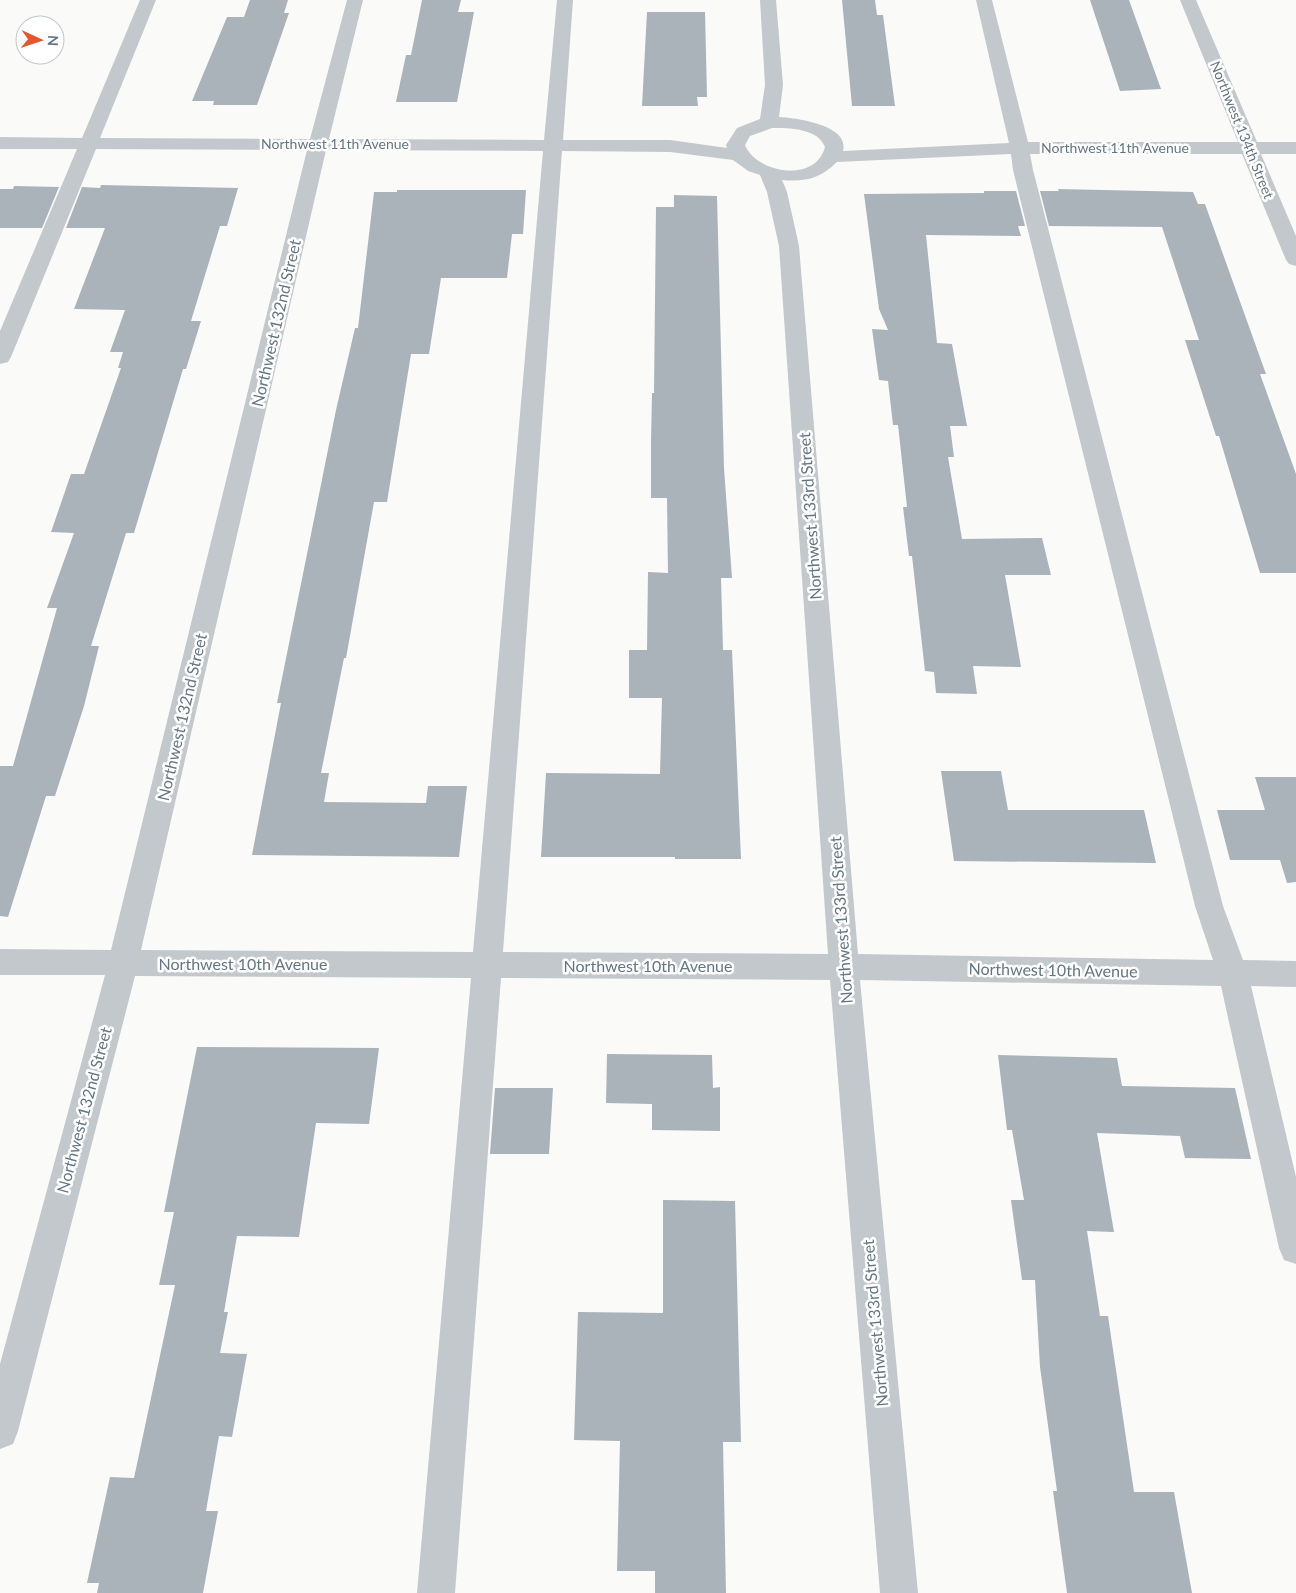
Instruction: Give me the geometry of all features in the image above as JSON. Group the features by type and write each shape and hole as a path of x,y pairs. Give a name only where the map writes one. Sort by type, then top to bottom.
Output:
{"street":[{"path":"0,357 148,0"},
{"name":"Northwest 132nd Street","path":"0,1431 123,963 318,144 355,0"},
{"path":"436,1593 565,0"},
{"path":"768,0 774,85 769,122"},
{"path":"984,0 1020,148 1022,170 1048,262 1206,897 1232,973 1296,1248"},
{"name":"Northwest 134th Street","path":"1188,0 1296,260"},
{"path":"774,85 787,93 791,110 815,128 831,148 820,169 796,175 769,174 750,166 738,147 756,126 769,122 791,110"},
{"name":"Northwest 11th Avenue","path":"0,143 552,144 738,147"},
{"name":"Northwest 11th Avenue","path":"831,148 934,151 1020,148 1296,148"},
{"name":"Northwest 133rd Street","path":"769,174 777,192 789,246 844,967 899,1593"},
{"path":"789,246 800,224 796,175"},
{"name":"Northwest 10th Avenue","path":"0,962 844,967 1296,974"}],"building":[{"path":"250,0 288,0 284,13 289,13 257,105 213,105 214,101 192,101 227,17 244,17"},
{"path":"422,0 461,0 458,12 474,12 457,102 396,102 406,55 411,55"},
{"path":"842,0 875,0 877,15 883,15 895,106 852,106"},
{"path":"1090,0 1129,0 1161,89 1120,91"},
{"path":"647,12 705,12 707,97 697,97 698,106 642,106"},
{"path":"101,185 238,188 227,226 220,226 191,321 201,321 186,369 183,369 134,533 126,533 91,646 99,646 84,706 55,796 46,796 8,917 0,916 0,766 13,766 57,608 47,608 74,533 51,532 71,474 84,474 121,368 118,368 123,352 110,352 125,310 74,309 105,228 66,228 82,187 100,188"},
{"path":"14,186 59,187 42,228 0,228 0,189 13,189"},
{"path":"1058,189 1193,192 1198,204 1205,204 1266,374 1260,374 1296,474 1296,573 1260,573 1219,436 1216,436 1185,340 1199,340 1162,227 1049,226 1040,191 1059,191"},
{"path":"397,190 526,190 523,234 512,234 507,278 441,278 429,354 411,354 387,502 374,502 346,658 344,658 321,773 329,773 324,802 426,803 428,786 467,786 459,857 252,855 281,703 277,703 336,410 355,328 358,328 374,192 397,192"},
{"path":"984,191 1016,191 1025,226 1018,226 1021,236 926,235 937,343 952,344 967,426 950,426 954,457 948,457 962,539 1042,538 1051,575 1005,575 1021,667 973,666 977,694 936,693 934,672 925,671 912,556 909,556 903,507 907,507 898,425 893,425 888,381 879,380 872,329 888,330 879,309 864,194 984,193"},
{"path":"674,195 717,196 724,468 732,578 721,578 723,650 732,650 741,859 541,857 546,773 660,774 662,698 629,698 629,650 647,650 648,572 668,573 667,498 651,498 651,442 652,393 654,393 656,207 674,207"},
{"path":"941,771 1001,771 1008,810 1144,810 1156,863 954,861"},
{"path":"1255,777 1296,777 1296,882 1287,883 1280,860 1230,860 1217,810 1265,810"},
{"path":"197,1047 379,1048 369,1124 316,1123 299,1237 237,1236 224,1312 228,1312 220,1353 247,1354 232,1437 219,1436 206,1511 218,1511 203,1593 97,1593 99,1583 87,1583 110,1477 134,1478 175,1285 159,1285 174,1212 164,1212"},
{"path":"607,1054 712,1055 713,1088 720,1087 720,1131 652,1130 652,1104 606,1103"},
{"path":"998,1055 1117,1058 1122,1086 1235,1088 1251,1159 1185,1158 1180,1136 1097,1133 1114,1232 1087,1231 1100,1316 1108,1316 1134,1492 1174,1492 1192,1593 1067,1593 1053,1491 1057,1491 1040,1367 1035,1280 1022,1280 1011,1200 1024,1200 1012,1130 1007,1130"},
{"path":"495,1088 553,1088 549,1154 490,1154"},
{"path":"663,1200 735,1201 741,1442 723,1442 726,1593 655,1593 655,1571 617,1571 620,1441 574,1440 578,1312 663,1313"}]}
